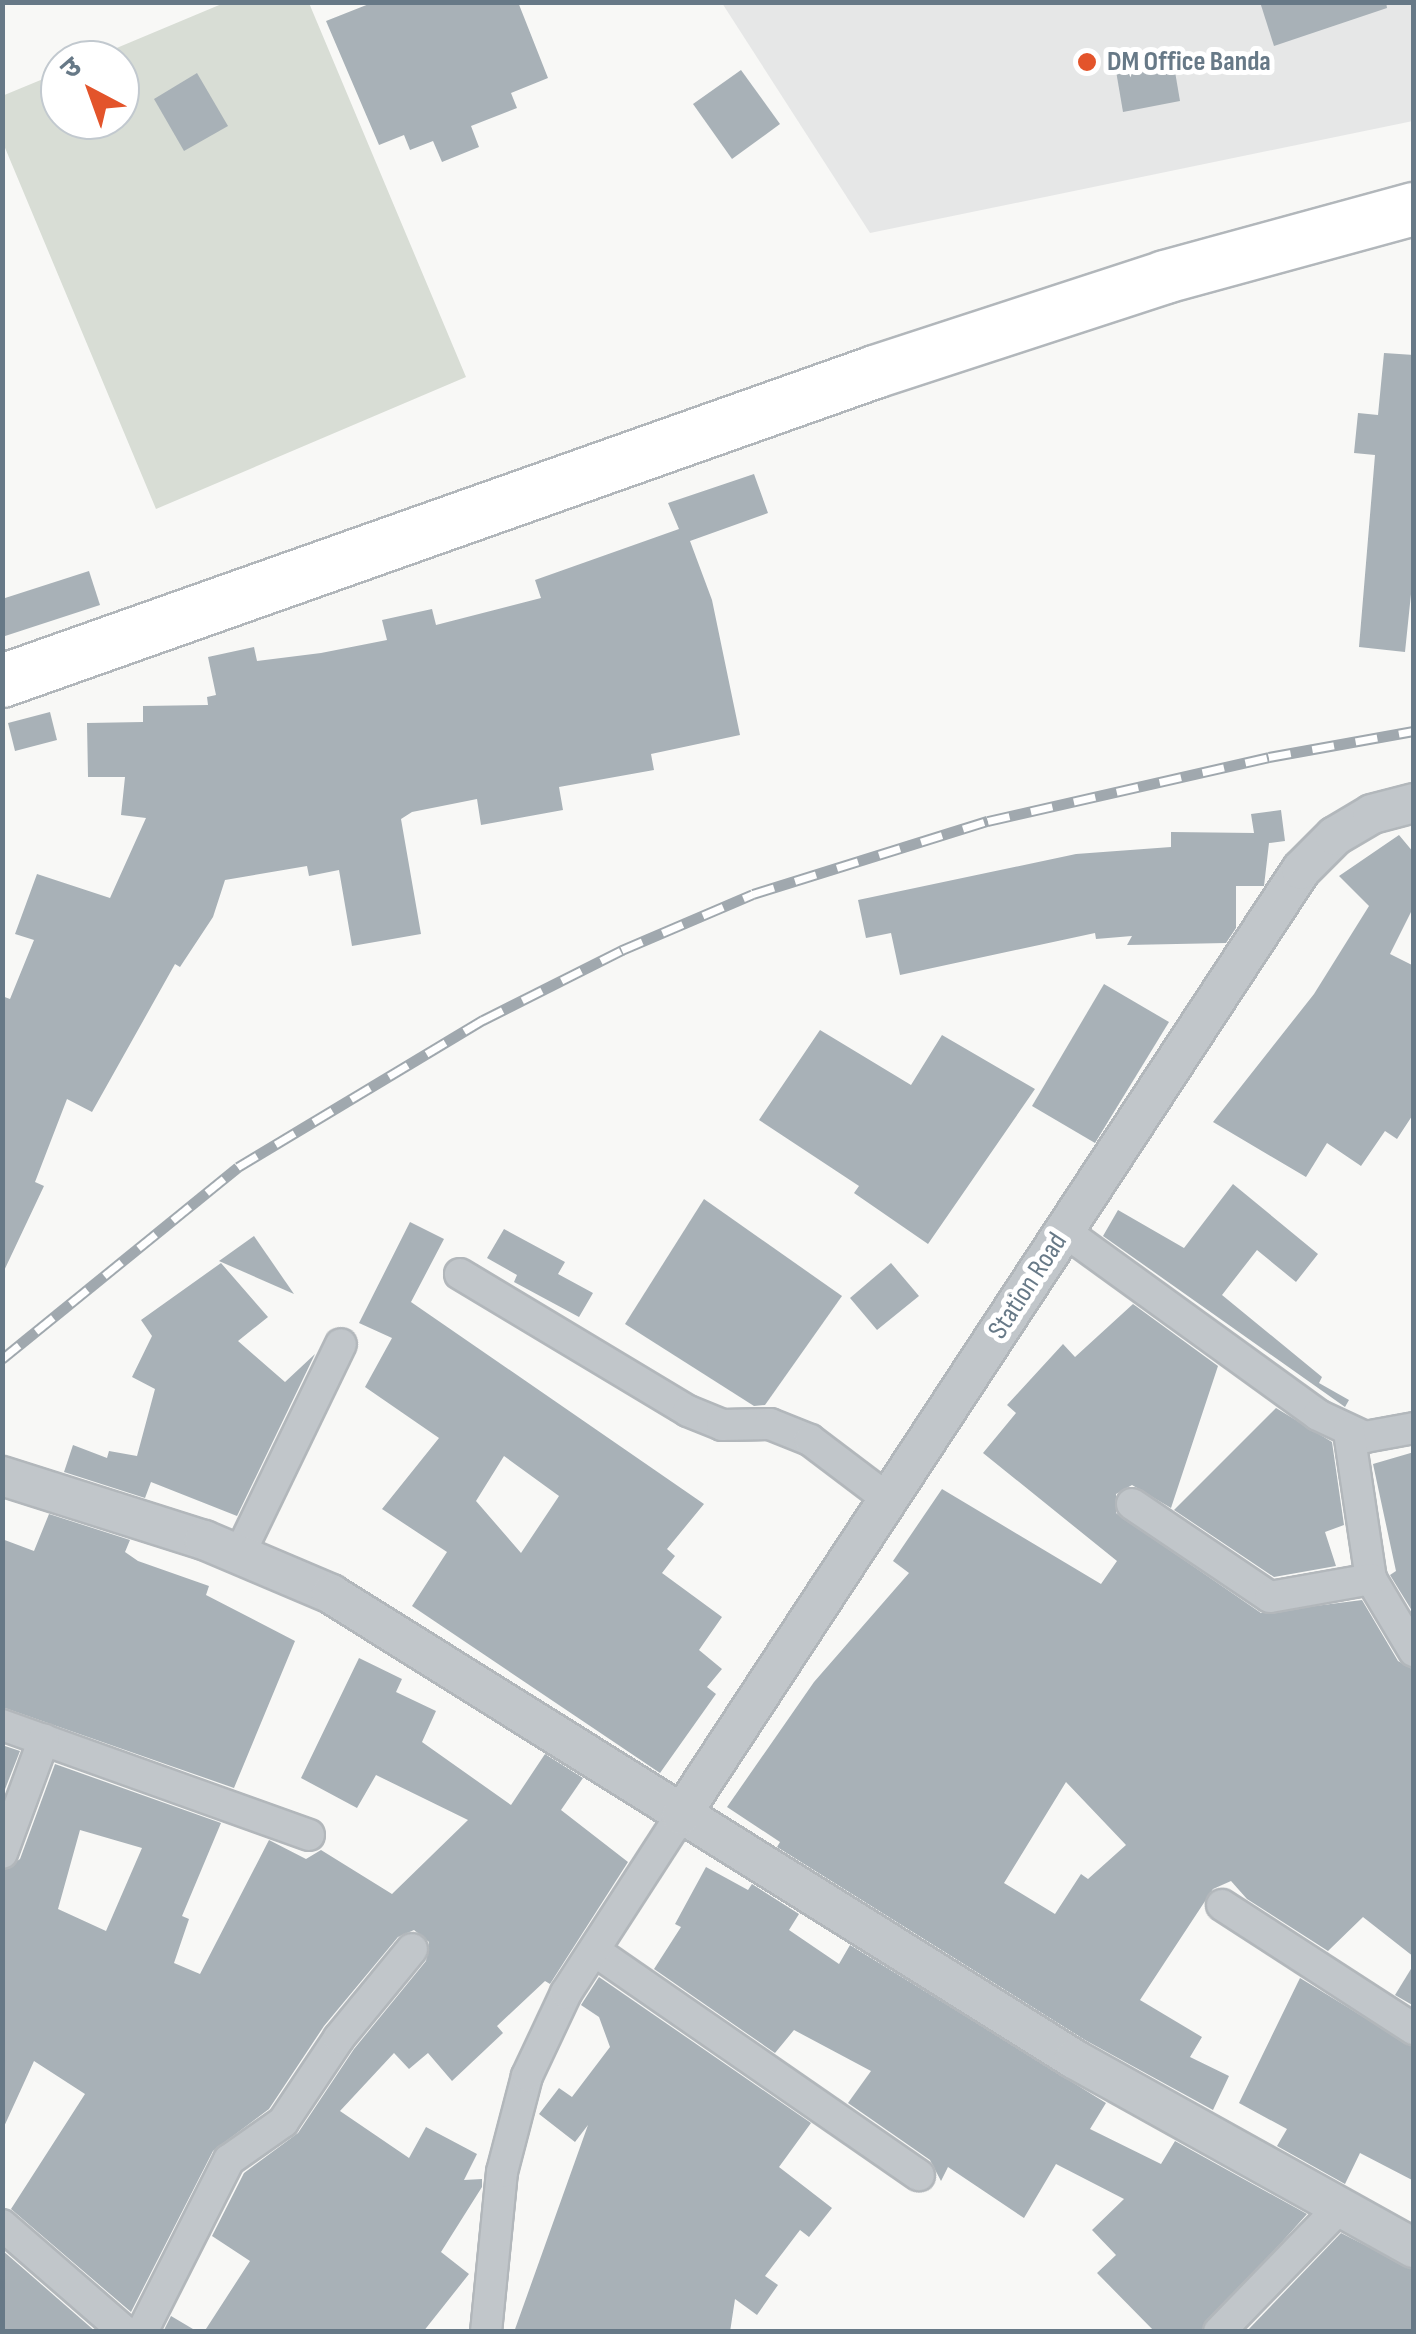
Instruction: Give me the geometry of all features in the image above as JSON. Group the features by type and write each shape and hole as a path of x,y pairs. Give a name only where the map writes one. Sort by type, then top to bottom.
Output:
{"highway":[{"path":"2,681 875,372 1165,277 1414,209"}],"street":[{"name":"Station Road","path":"681,1815 1302,870 1334,836 1372,814 1414,803"},
{"path":"1064,1231 1349,1432 1380,1438 1414,1428"},
{"path":"460,1274 688,1411 722,1426 770,1424 810,1440 888,1499"},
{"path":"240,1556 341,1344"},
{"path":"1349,1432 1371,1579 1414,1651"},
{"path":"2,1476 240,1556 331,1594 1074,2059 1414,2248"},
{"path":"1132,1504 1270,1597 1371,1579"},
{"path":"2,1725 310,1835"},
{"path":"2,1853 44,1739"},
{"path":"486,2332 502,2172 527,2076 566,1993 681,1815"},
{"path":"1222,1905 1414,2029"},
{"path":"142,2332 228,2160 282,2122 339,2038 412,1949"},
{"path":"595,1951 919,2175"},
{"path":"1219,2332 1340,2206"},
{"path":"2,2225 125,2332"}],"shaded area":[{"path":"224,3 309,3 466,377 156,509 3,143 2,96 40,80 40,140 140,140 140,40 136,40"},
{"name":"DM Office Banda","path":"722,3 1413,3 1413,121 870,233"}],"building":[{"path":"374,2 518,2 548,78 511,93 517,108 471,126 479,147 442,162 433,141 410,150 404,135 379,145 326,21"},
{"path":"1260,2 1386,2 1387,8 1274,46"},
{"path":"1172,54 1180,101 1123,112 1115,65"},
{"path":"741,70 780,124 732,159 693,104"},
{"path":"197,73 228,126 184,151 154,99"},
{"path":"1384,353 1414,355 1414,565 1405,652 1359,647 1375,455 1354,453 1358,413 1378,415"},
{"path":"754,474 768,513 690,541 712,600 740,735 651,754 654,770 559,787 563,810 481,825 477,799 412,812 401,819 421,934 352,946 339,870 309,876 307,866 225,880 213,917 180,967 175,964 92,1112 67,1099 35,1182 44,1186 2,1275 2,996 10,999 34,940 15,934 37,874 110,898 146,818 121,815 125,777 88,777 87,723 143,722 143,706 208,705 207,697 216,695 208,657 254,647 257,661 321,653 387,640 382,620 432,609 436,625 541,598 535,580 679,529 668,503"},
{"path":"89,571 100,605 2,637 2,599"},
{"path":"50,712 57,740 15,751 8,723"},
{"path":"1281,810 1285,841 1269,843 1264,886 1236,886 1236,928 1226,943 1127,945 1132,936 1096,939 1095,933 900,975 891,933 866,938 858,900 1076,854 1171,847 1171,832 1254,833 1251,814"},
{"path":"1399,835 1414,853 1414,906 1390,954 1414,966 1414,1113 1397,1139 1385,1131 1361,1166 1327,1143 1306,1177 1213,1122 1314,994 1369,906 1339,876"},
{"path":"1104,984 1169,1022 1095,1143 1032,1106"},
{"path":"820,1030 911,1085 942,1035 1035,1089 928,1244 854,1193 859,1186 759,1120"},
{"path":"1233,1184 1318,1254 1296,1282 1257,1250 1222,1295 1322,1377 1319,1383 1349,1400 1345,1407 1103,1236 1118,1210 1184,1248"},
{"path":"704,1199 842,1296 765,1405 754,1406 625,1324"},
{"path":"410,1222 444,1239 411,1302 704,1504 667,1549 675,1556 662,1573 722,1617 699,1650 722,1669 707,1687 716,1694 660,1773 412,1606 447,1552 382,1509 439,1438 365,1387 392,1338 359,1323","holes":["504,1456 559,1496 521,1553 476,1501"]},
{"path":"504,1229 565,1262 558,1274 593,1293 579,1317 514,1282 517,1275 487,1258"},
{"path":"254,1236 294,1294 219,1261"},
{"path":"221,1263 268,1317 238,1341 285,1382 315,1354 237,1516 151,1482 145,1498 64,1472 73,1445 107,1458 109,1451 137,1456 155,1389 132,1377 152,1336 141,1320"},
{"path":"891,1263 919,1296 877,1330 850,1298"},
{"path":"1133,1304 1218,1366 1171,1508 1132,1485 1116,1494 1116,1513 1261,1613 1362,1600 1398,1661 1414,1670 1414,1957 1363,1917 1328,1951 1247,1899 1231,1881 1213,1889 1140,2000 1202,2037 1190,2057 1229,2076 1213,2110 1085,2040 777,1847 780,1842 727,1807 814,1682 909,1573 893,1561 942,1489 1101,1584 1117,1561 983,1453 1016,1413 1007,1405 1063,1344 1075,1357","holes":["1066,1782 1126,1845 1088,1879 1081,1874 1055,1914 1004,1883"]},
{"path":"1276,1408 1332,1442 1344,1525 1325,1532 1336,1566 1274,1577 1174,1510"},
{"path":"1414,1452 1414,1614 1390,1575 1396,1571 1373,1464"},
{"path":"49,1514 130,1540 125,1552 138,1561 209,1586 206,1595 295,1641 234,1788 2,1707 2,1539 34,1551"},
{"path":"359,1658 402,1679 396,1692 436,1711 422,1742 511,1805 545,1754 583,1778 561,1810 628,1862 550,1984 545,1981 497,2026 503,2033 452,2081 428,2053 409,2069 394,2053 340,2111 409,2158 426,2127 477,2154 464,2180 482,2179 482,2187 441,2252 469,2274 423,2332 204,2332 250,2261 212,2236 244,2173 298,2133 354,2049 426,1961 429,1942 414,1930 398,1937 324,2026 269,2109 213,2151 131,2312 11,2209 85,2094 34,2061 2,2131 2,1871 20,1859 55,1764 221,1823 182,1916 189,1919 174,1963 200,1974 269,1840 306,1859 321,1850 392,1894 468,1820 376,1775 357,1808 301,1778","holes":["80,1830 142,1848 106,1931 58,1909"]},
{"path":"2,1745 20,1751 2,1797"},
{"path":"706,1867 748,1890 752,1884 799,1914 789,1930 839,1964 850,1945 1106,2103 1090,2129 1161,2164 1175,2141 1307,2214 1201,2332 1155,2332 1097,2273 1116,2255 1092,2230 1124,2199 1056,2164 1024,2218 948,2167 941,2181 930,2160 848,2103 871,2071 794,2030 775,2053 654,1969 681,1927 675,1924"},
{"path":"1414,1964 1414,2006 1395,1995"},
{"path":"599,1977 811,2123 779,2167 832,2208 809,2237 800,2230 765,2276 778,2285 757,2315 735,2299 730,2332 514,2332 588,2125 575,2142 539,2114 559,2088 572,2097 610,2047 599,2017 581,2005"},
{"path":"1300,1978 1414,2048 1414,2181 1360,2153 1345,2184 1277,2146 1287,2129 1239,2103"},
{"path":"1341,2233 1414,2270 1414,2332 1246,2332"},
{"path":"2,2250 96,2332 2,2332"},
{"path":"171,2316 198,2332 163,2332"}],"railway":[{"path":"2,1359 238,1167 483,1020 622,950 753,894 988,821 1269,757 1414,731"}],"place":[{"name":"DM Office Banda","path":"1087,62"}]}
